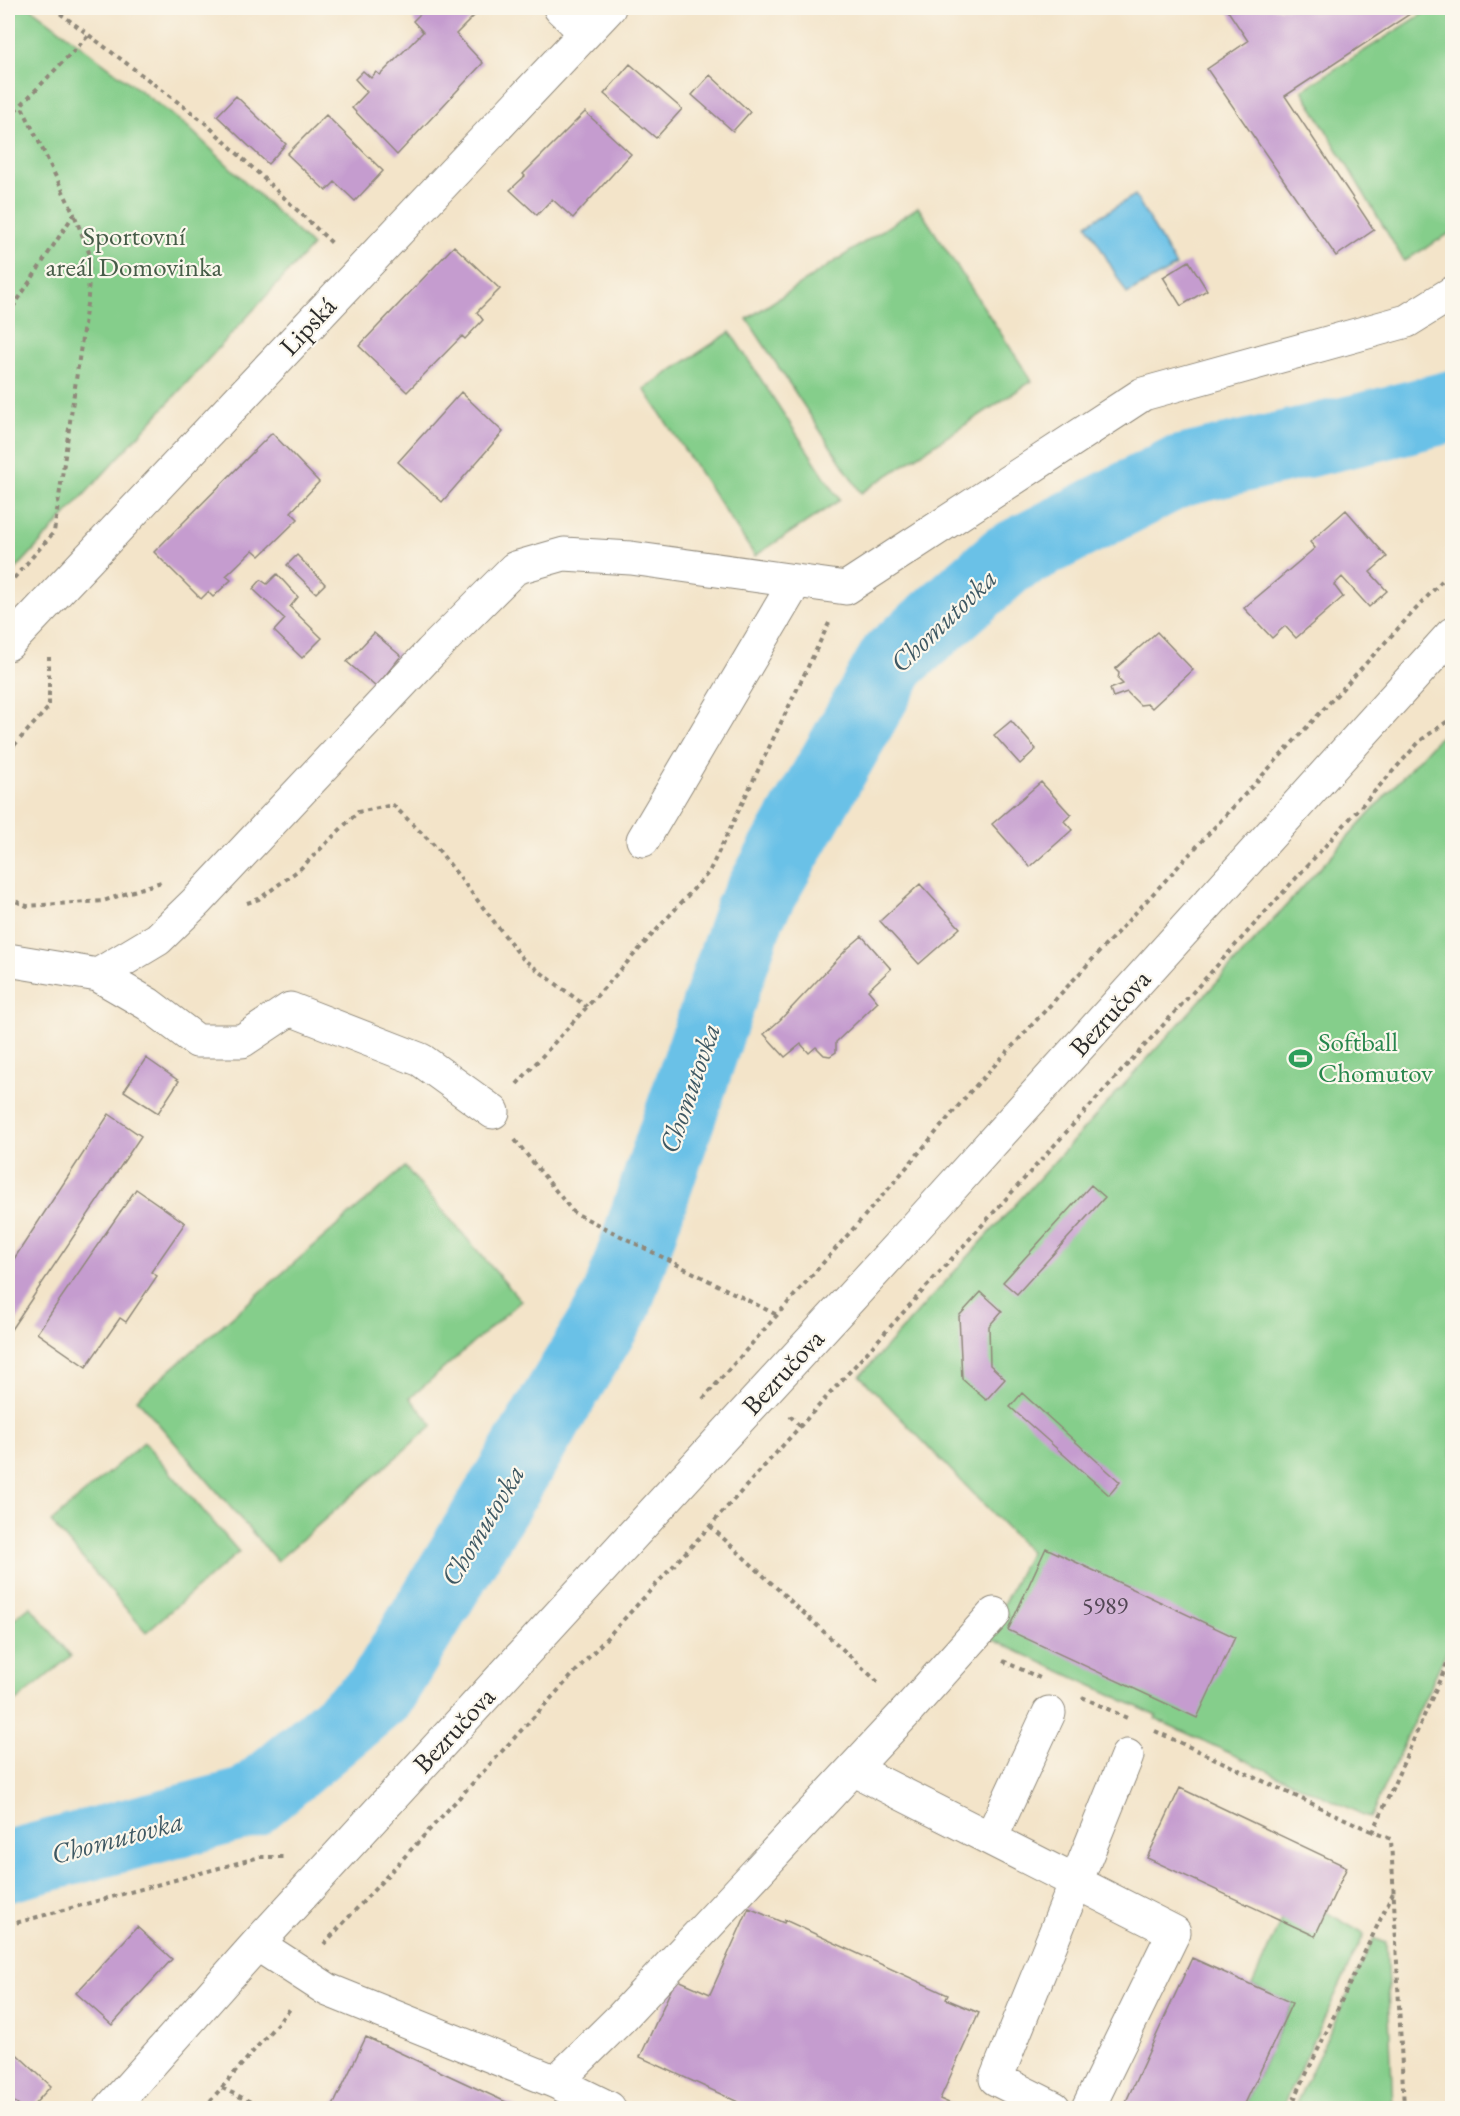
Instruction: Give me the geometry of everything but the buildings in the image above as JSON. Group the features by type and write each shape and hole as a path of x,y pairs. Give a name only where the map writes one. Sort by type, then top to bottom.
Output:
{"street":[{"path":"560,8 585,32"},
{"name":"Lipská","path":"15,635 609,8"},
{"path":"98,975 158,939 196,902 431,652 515,568 564,554 631,558 846,588 1143,394 1407,321 1452,293"},
{"path":"643,840 796,581"},
{"name":"Bezručova","path":"111,2109 257,1944 923,1219 1452,633"},
{"path":"8,960 98,975 148,1004 197,1041 242,1041 290,1009 421,1060 493,1112"},
{"path":"556,2082 622,2017 908,1710 994,1614"},
{"path":"992,1838 1061,1703"},
{"path":"1054,2109 996,2079 1126,1756"},
{"path":"853,1769 1076,1880 1174,1932 1088,2109"},
{"path":"257,1944 328,1990 556,2082 609,2109"}],"path":[{"path":"53,8 203,122 361,270"},
{"path":"8,117 89,35"},
{"path":"8,585 54,532 88,297 90,255 74,214 21,105"},
{"path":"8,315 74,214"},
{"path":"703,1399 890,1187 970,1092 1452,570"},
{"path":"777,1315 573,1212 493,1112 709,872 846,588"},
{"path":"8,752 49,707 49,655 15,635"},
{"path":"204,2109 296,2002 318,1952 710,1526 1421,740 1452,718"},
{"path":"8,898 27,906 103,901 175,878 196,902 219,914 259,899 300,869 358,812 393,805 437,848 524,959 586,1007"},
{"path":"710,1526 908,1710"},
{"path":"967,1644 1041,1679"},
{"path":"1373,1832 1452,1652"},
{"path":"1061,1703 1138,1723"},
{"path":"1148,1728 1391,1839 1404,2109"},
{"path":"8,1925 260,1857 284,1858 292,1849"},
{"path":"1290,2109 1393,1892"},
{"path":"222,2088 263,2109"}],"green space":[{"name":"Sportovní areál Domovinka","path":"8,8 31,8 188,127 312,246 8,578"},
{"path":"1432,8 1452,8 1452,232 1404,261 1302,90"},
{"path":"918,207 1032,381 861,493 747,319"},
{"path":"730,332 840,500 755,556 644,389"},
{"name":"Softball Chomutov","path":"1452,729 1452,1639 1370,1818 1156,1719 1157,1716 987,1637 1030,1552 860,1376 1436,740"},
{"path":"405,1167 521,1301 410,1398 433,1425 277,1561 137,1399"},
{"path":"144,1442 239,1552 146,1632 51,1522"},
{"path":"30,1606 71,1656 8,1708 8,1624"},
{"path":"1326,1912 1364,1934 1282,2108 1243,2108 1292,2004 1252,1985 1281,1920"},
{"path":"1374,1938 1386,1943 1393,2108 1294,2108"}],"water":[{"path":"1135,195 1176,266 1127,294 1087,224"}],"waterway":[{"name":"Chomutovka","path":"8,1866 249,1803 380,1693 616,1303 750,912 894,659 1008,559 1177,472 1452,406"}],"place":[{"name":"Softball Chomutov","path":"1300,1058"}]}
